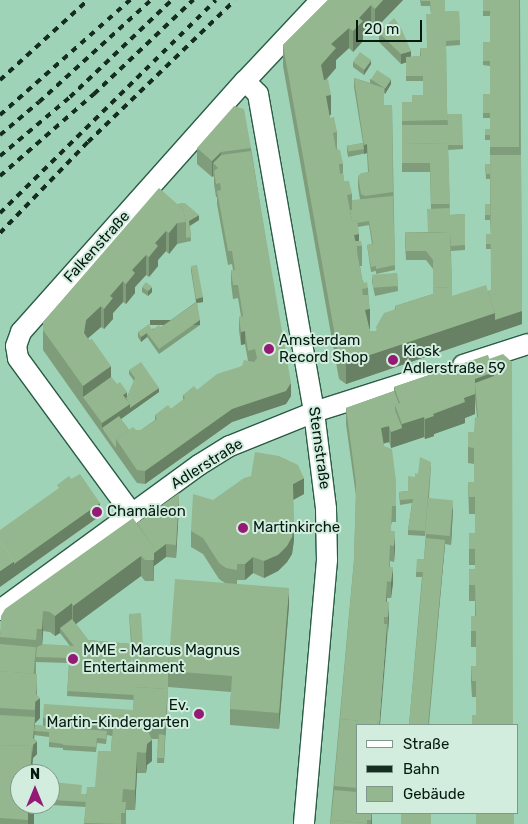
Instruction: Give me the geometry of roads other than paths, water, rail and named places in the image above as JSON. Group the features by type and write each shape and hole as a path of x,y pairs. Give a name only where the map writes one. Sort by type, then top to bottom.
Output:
{"street":[{"name":"Falkenstraße","path":"132,514 18,358 16,346 21,332 245,81 321,0"},
{"name":"Sternstraße","path":"245,81 258,94 324,478 327,560 304,824"},
{"name":"Adlerstraße","path":"0,610 199,465 230,446 314,412 528,344"}],"railway":[{"path":"0,80 88,0"},
{"path":"0,115 130,0"},
{"path":"0,135 151,0"},
{"path":"0,156 70,97 172,0"},
{"path":"0,176 94,94 193,0"},
{"path":"0,213 216,0"},
{"path":"0,233 88,142 235,0"}],"place":[{"name":"Amsterdam Record Shop","path":"269,349"},
{"name":"Kiosk Adlerstraße 59","path":"393,360"},
{"name":"Chamäleon","path":"97,512"},
{"name":"Martinkirche","path":"243,528"},
{"name":"MME - Marcus Magnus Entertainment","path":"73,659"},
{"name":"Ev. Martin-Kindergarten","path":"199,714"}]}
